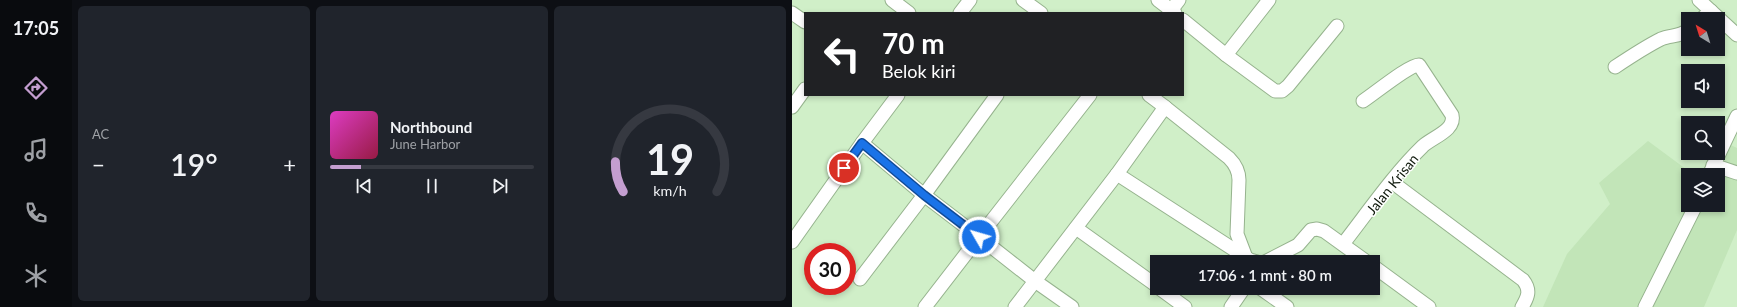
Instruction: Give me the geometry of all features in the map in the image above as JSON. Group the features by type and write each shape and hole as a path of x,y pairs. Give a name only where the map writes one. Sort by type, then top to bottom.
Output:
{"street":[{"path":"892,0 908,12"},
{"path":"961,12 970,0"},
{"path":"1024,0 1040,12"},
{"path":"1158,0 1174,9"},
{"path":"1226,56 1269,0"},
{"path":"1700,0 1737,35"},
{"path":"792,13 804,21"},
{"path":"1184,21 1226,56 1275,91 1282,91 1288,86 1337,26"},
{"path":"1615,67 1649,45 1665,38 1681,34"},
{"name":"Jalan Krisan","path":"1343,244 1406,163 1425,144 1451,126 1453,120 1452,115 1420,65 1406,71 1363,101"},
{"path":"792,107 804,90"},
{"path":"792,242 897,96"},
{"path":"860,279 996,96"},
{"path":"925,307 1089,96"},
{"path":"1150,96 1234,163 1238,172 1239,180 1237,234 1245,255"},
{"path":"1015,307 1117,174 1165,108"},
{"path":"1712,168 1727,141 1737,116"},
{"path":"862,143 924,195 1035,281 1072,307"},
{"path":"1725,172 1737,174"},
{"path":"1117,174 1245,255"},
{"path":"1392,182 1523,280 1528,287 1528,293 1522,307"},
{"path":"1646,307 1693,212"},
{"path":"1076,228 1150,281"},
{"path":"1279,255 1298,245 1311,230 1317,229 1324,231 1358,255"},
{"path":"1380,271 1429,307"},
{"path":"1169,295 1185,307"},
{"path":"1231,307 1239,295"},
{"path":"1270,295 1287,307"}],"shaded area":[{"path":"1648,141 1685,168 1681,168 1681,212 1725,212 1725,168 1708,168 1713,165 1715,160 1725,160 1725,142 1737,148 1737,230 1704,307 1543,307 1567,254 1610,204 1599,183"}],"route":[{"path":"844,168 862,143 924,195 979,237"}]}
